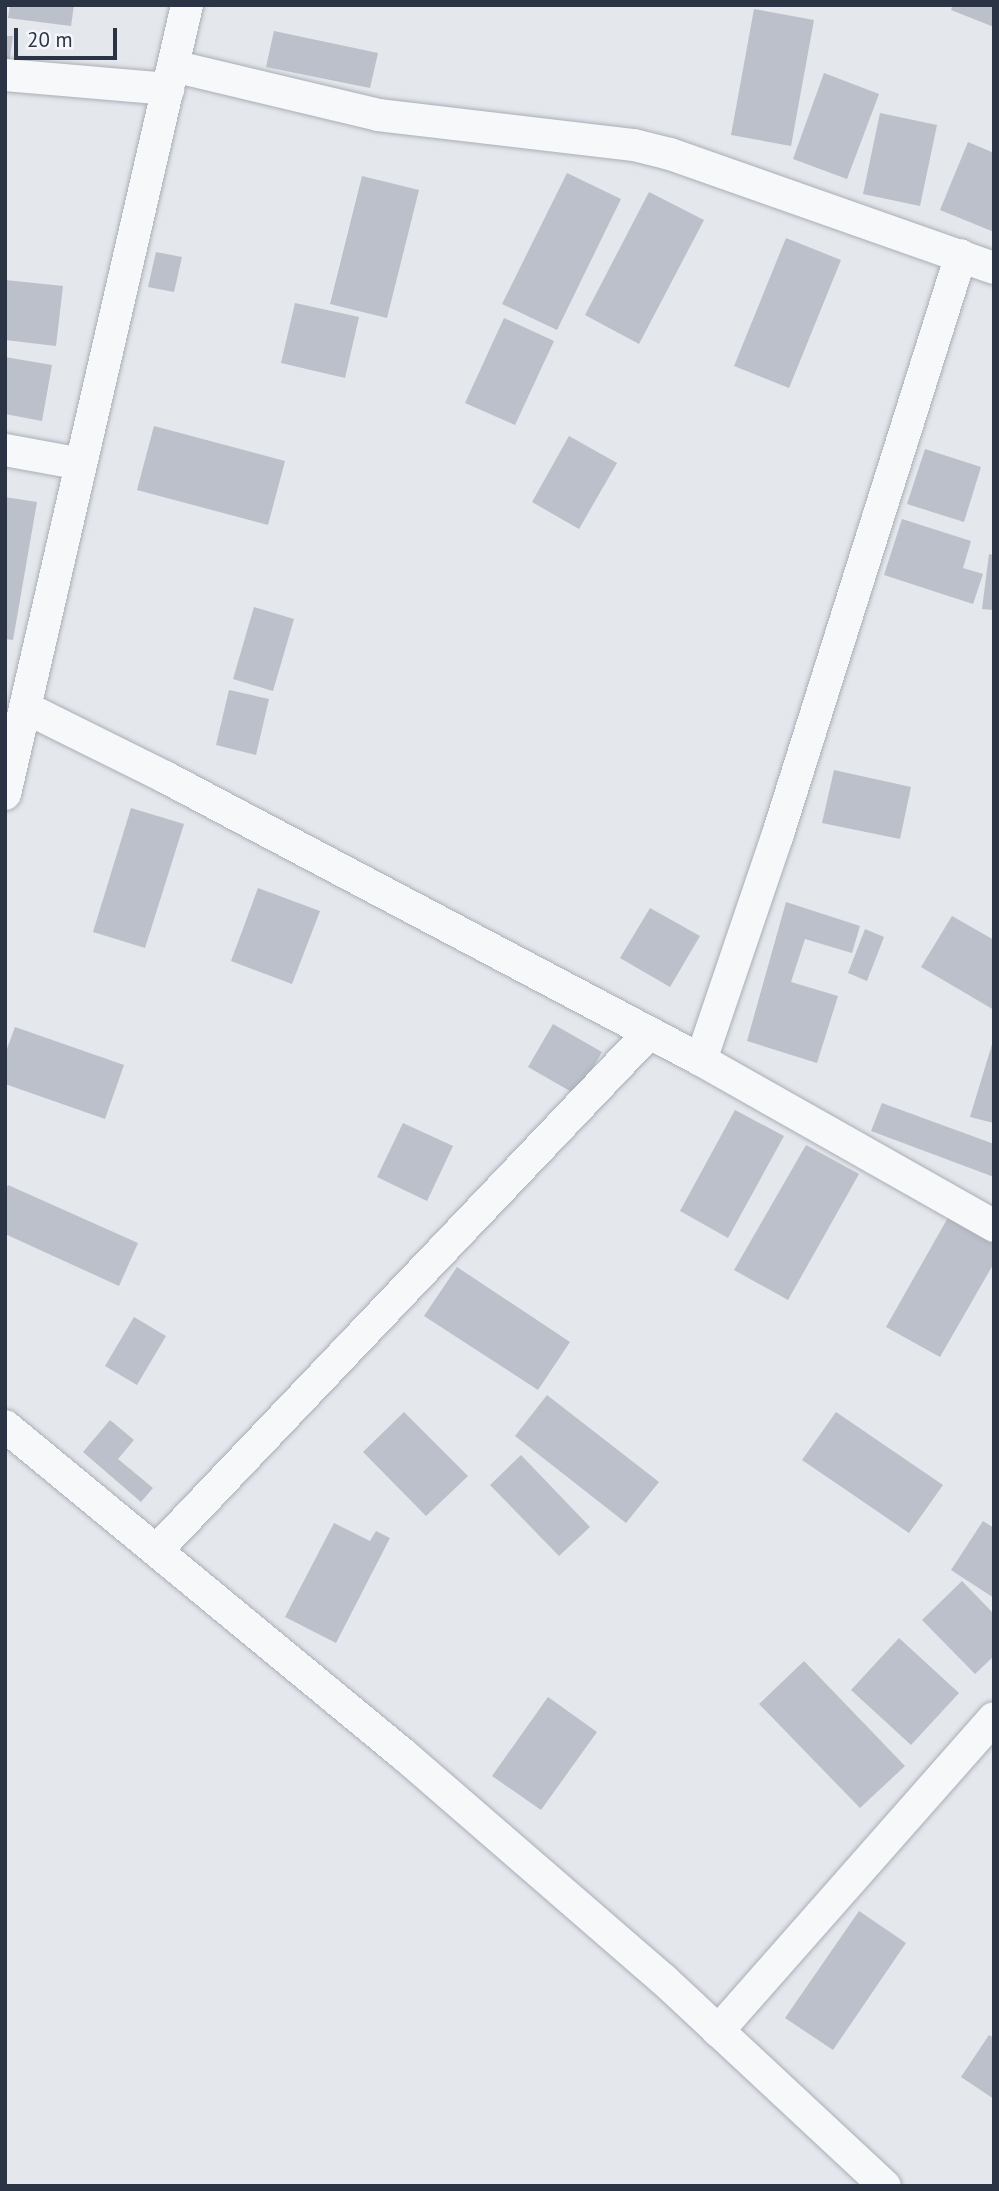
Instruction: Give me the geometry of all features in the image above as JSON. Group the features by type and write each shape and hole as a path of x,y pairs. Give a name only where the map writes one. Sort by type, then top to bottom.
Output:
{"street":[{"path":"5,794 187,5"},
{"path":"5,75 170,77 378,115 634,145 670,154 994,268"},
{"path":"701,1060 777,837 961,255"},
{"path":"5,450 81,464"},
{"path":"26,708 165,777 649,1032 994,1226"},
{"path":"158,1549 649,1032"},
{"path":"5,1426 158,1549 404,1755 718,2031 885,2186"},
{"path":"718,2031 994,1718"}],"building":[{"path":"10,5 74,5 71,26 8,18"},
{"path":"953,5 994,5 994,27 951,10"},
{"path":"754,9 814,20 791,146 731,135"},
{"path":"274,31 378,53 370,88 266,67"},
{"path":"5,36 13,36 8,71 5,71"},
{"path":"824,73 879,94 847,179 793,159"},
{"path":"880,113 937,125 920,206 863,194"},
{"path":"968,142 994,153 994,232 940,210"},
{"path":"567,173 621,199 557,330 502,304"},
{"path":"362,176 419,190 387,318 330,304"},
{"path":"649,192 704,220 639,344 585,315"},
{"path":"786,238 841,260 789,388 734,366"},
{"path":"156,252 182,257 174,292 148,287"},
{"path":"5,280 63,286 56,346 5,340"},
{"path":"295,303 359,317 345,378 281,363"},
{"path":"504,318 554,341 515,425 465,403"},
{"path":"5,357 52,365 42,421 5,414"},
{"path":"154,426 285,461 268,525 137,490"},
{"path":"569,436 617,463 579,529 532,502"},
{"path":"925,449 981,467 964,522 907,504"},
{"path":"5,497 37,502 13,640 5,639"},
{"path":"902,519 971,541 963,568 983,574 973,604 884,575"},
{"path":"989,554 994,555 994,610 982,609"},
{"path":"254,607 294,619 273,691 233,679"},
{"path":"229,690 269,699 256,755 216,745"},
{"path":"834,770 911,787 900,839 822,823"},
{"path":"131,808 184,824 145,948 93,932"},
{"path":"258,888 320,911 292,984 231,961"},
{"path":"786,902 860,926 852,953 805,939 791,982 838,996 817,1063 747,1041"},
{"path":"650,908 700,936 670,987 620,958"},
{"path":"952,916 994,940 994,1010 921,967"},
{"path":"865,929 884,937 867,981 848,973"},
{"path":"553,1024 602,1052 577,1095 528,1067"},
{"path":"15,1027 124,1065 105,1119 5,1084 5,1054"},
{"path":"994,1041 994,1123 970,1117"},
{"path":"882,1103 994,1144 994,1177 871,1131"},
{"path":"735,1110 784,1136 728,1238 680,1211"},
{"path":"403,1123 453,1146 427,1201 377,1177"},
{"path":"806,1145 859,1174 788,1300 734,1270"},
{"path":"8,1185 138,1243 119,1286 5,1234 5,1191"},
{"path":"950,1214 994,1238 994,1263 940,1357 886,1327"},
{"path":"457,1267 570,1342 538,1390 424,1316"},
{"path":"134,1317 166,1336 137,1385 105,1366"},
{"path":"547,1395 659,1482 626,1523 515,1436"},
{"path":"404,1412 468,1476 426,1516 363,1452"},
{"path":"836,1412 943,1485 909,1533 802,1460"},
{"path":"110,1420 134,1440 118,1459 153,1488 141,1502 83,1452"},
{"path":"521,1455 590,1527 559,1556 490,1485"},
{"path":"983,1521 994,1528 994,1598 951,1570"},
{"path":"334,1523 370,1541 376,1531 390,1538 336,1643 285,1617"},
{"path":"962,1581 994,1614 994,1656 975,1674 922,1620"},
{"path":"899,1638 959,1693 911,1745 851,1690"},
{"path":"804,1661 905,1766 860,1808 759,1704"},
{"path":"548,1697 597,1732 541,1810 492,1776"},
{"path":"859,1911 906,1943 833,2050 785,2018"},
{"path":"989,2035 994,2038 994,2099 961,2077"}]}
